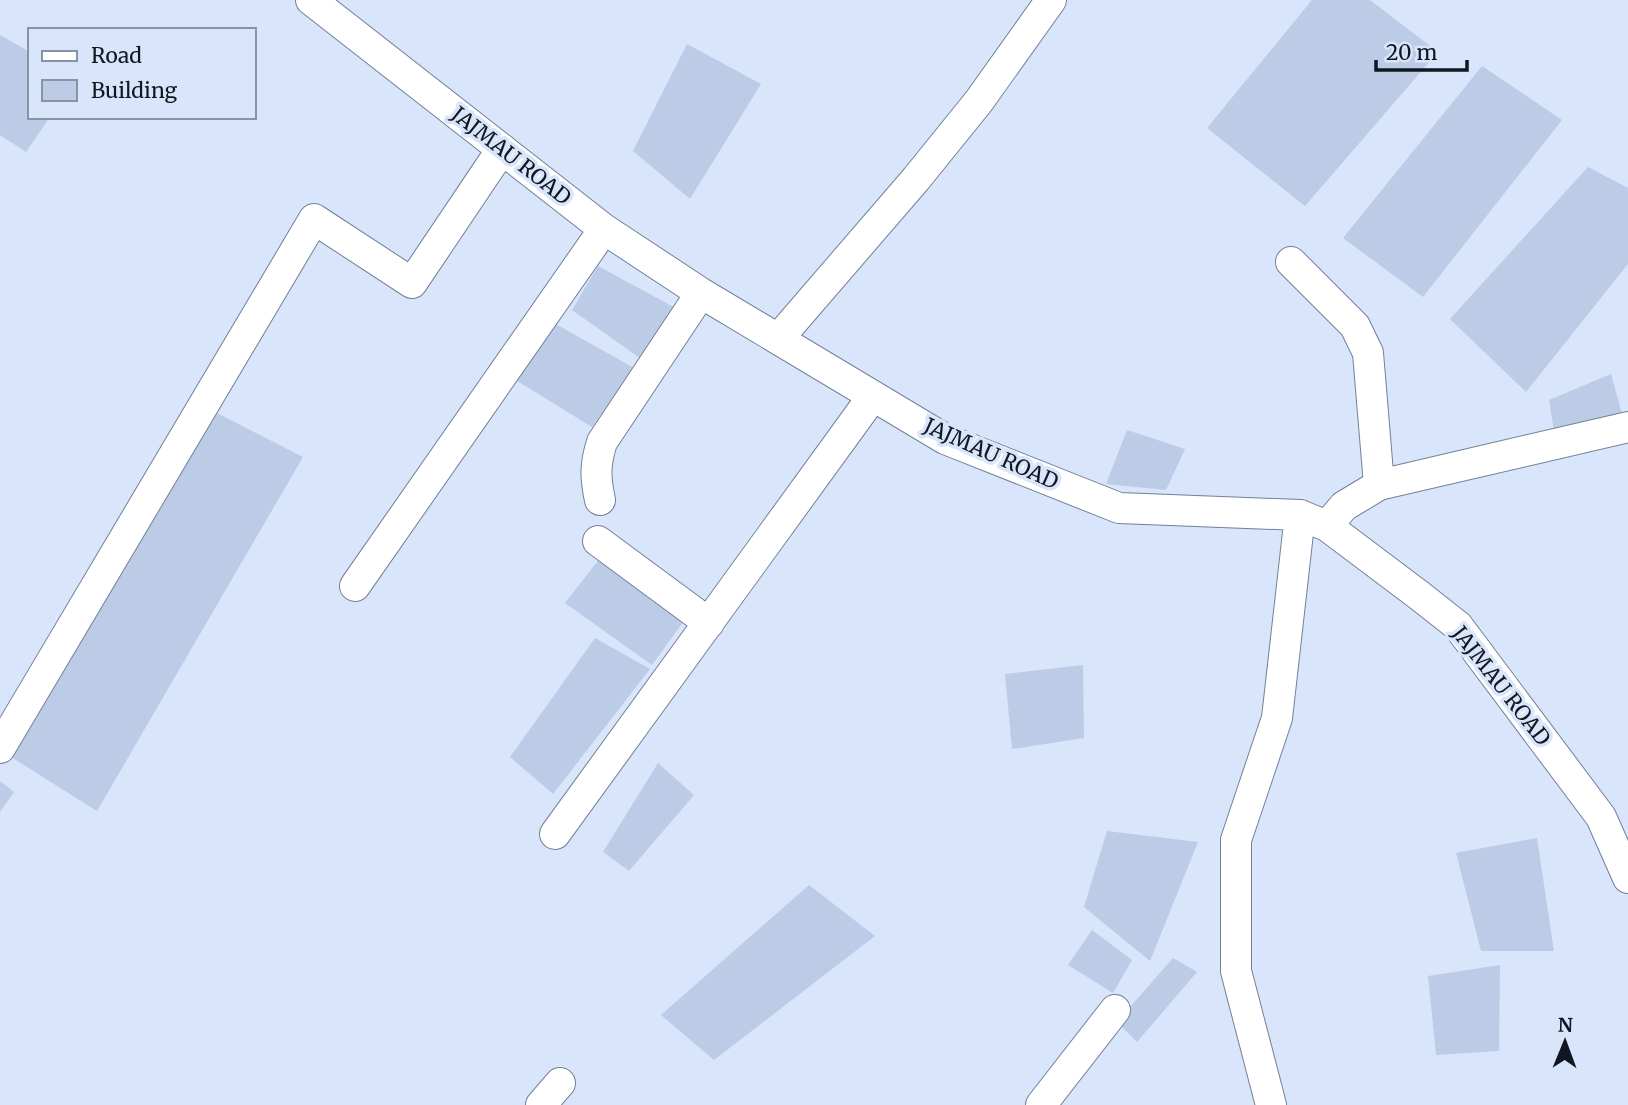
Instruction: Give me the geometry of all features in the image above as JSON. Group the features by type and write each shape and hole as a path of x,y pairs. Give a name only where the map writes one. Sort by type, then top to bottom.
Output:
{"street":[{"name":"JAJMAU ROAD","path":"311,0 604,229 701,293 946,439 1119,508 1313,520 1458,626 1601,817 1628,878"},
{"path":"778,339 916,179 979,101 1051,0"},
{"path":"0,748 314,219 412,283 502,149"},
{"path":"355,586 604,229"},
{"path":"1291,262 1355,326 1368,353 1379,485"},
{"path":"600,500 596,461 602,442 701,293"},
{"path":"555,834 873,396"},
{"path":"1272,1105 1236,971 1236,840 1277,718 1313,520 1345,506 1379,485 1628,427"},
{"path":"598,541 709,623"},
{"path":"1041,1105 1115,1010"}],"building":[{"path":"1312,0 1370,0 1438,52 1305,206 1207,128"},
{"path":"0,35 28,51 28,119 49,119 26,152 0,135"},
{"path":"687,44 761,84 690,199 633,151"},
{"path":"1482,66 1562,120 1423,297 1343,238"},
{"path":"1588,167 1628,188 1628,264 1526,392 1450,319"},
{"path":"598,266 681,311 644,361 572,310"},
{"path":"552,322 634,368 592,427 509,376"},
{"path":"1611,374 1624,421 1554,431 1549,400"},
{"path":"193,401 303,457 97,811 0,750"},
{"path":"1127,430 1185,449 1166,490 1106,484"},
{"path":"604,553 689,614 652,665 565,603"},
{"path":"595,638 650,669 553,794 510,757"},
{"path":"1083,665 1084,738 1012,749 1005,674"},
{"path":"658,763 694,795 629,871 603,852"},
{"path":"0,781 14,792 0,812"},
{"path":"1107,831 1198,842 1150,961 1084,907"},
{"path":"1537,838 1554,951 1481,951 1456,853"},
{"path":"809,885 875,936 714,1060 661,1015"},
{"path":"1092,930 1132,960 1113,993 1068,965"},
{"path":"1173,958 1197,972 1137,1042 1117,1022"},
{"path":"1500,965 1499,1051 1436,1055 1428,976"}]}
